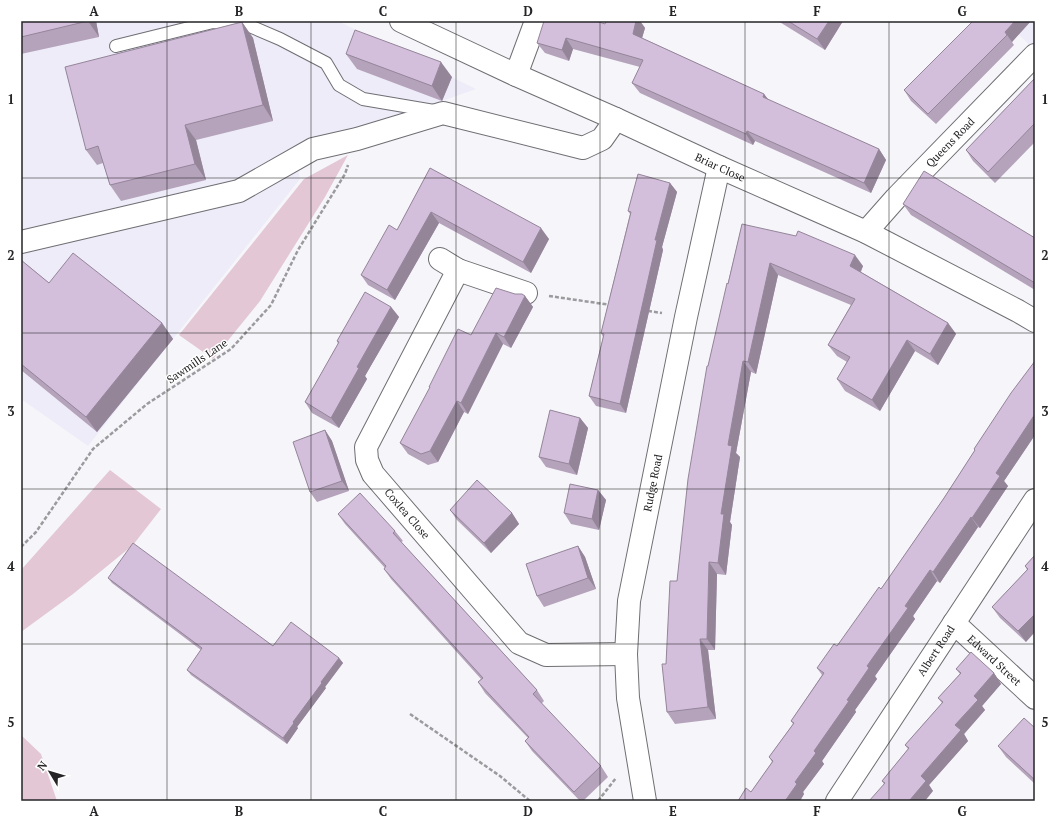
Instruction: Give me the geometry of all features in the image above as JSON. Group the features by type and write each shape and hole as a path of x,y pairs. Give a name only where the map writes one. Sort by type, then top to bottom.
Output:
{"street":[{"name":"Briar Close","path":"401,21 516,75 866,232 1018,311 1035,322"},
{"path":"516,75 536,21"},
{"name":"Queens Road","path":"866,232 1035,55"},
{"path":"21,242 239,191 313,149 356,139 443,113 583,148 602,139 616,119"},
{"name":"Rudge Road","path":"645,801 628,698 626,654 629,601 686,317 719,167"},
{"name":"Coxlea Close","path":"526,294 449,264 366,447 367,460 373,474 519,643 546,654 626,654"},
{"name":"Albert Road","path":"837,801 1035,500"},
{"name":"Edward Street","path":"954,623 1035,698"}],"lane":[{"path":"116,46 213,22 242,23 280,39 326,63 339,84 363,99 443,113"}],"path":[{"name":"Sawmills Lane","path":"21,547 36,532 93,449 146,404 231,349 270,306 298,250 345,174 356,139"},
{"path":"526,294 616,306"},
{"path":"647,311 686,317"},
{"path":"410,714 500,776 530,801"}],"shaded area":[{"path":"21,21 338,21 476,89 295,153 300,179 88,446 21,399"},
{"path":"1004,21 1035,21 1035,50"},
{"path":"348,155 325,197 260,301 213,359 179,335 304,179"},
{"path":"110,470 161,509 133,545 73,594 21,632 21,570"},
{"path":"21,735 41,754 57,801 21,801"}],"building":[{"path":"21,21 88,21 21,37"},
{"path":"544,21 596,21 605,24 606,21 636,21 633,34 764,94 763,97 879,149 864,183 747,131 746,134 632,83 643,60 566,38 562,50 537,43"},
{"path":"788,21 829,21 817,39"},
{"path":"973,21 1015,21 1005,32 1007,35 928,114 904,90"},
{"path":"242,22 263,105 185,125 195,164 110,185 98,146 86,150 65,67"},
{"path":"355,30 441,62 432,86 346,54"},
{"path":"1035,78 1035,123 988,172 966,150"},
{"path":"430,168 541,228 523,262 431,212 387,290 361,275 389,225 397,230"},
{"path":"924,171 1035,238 1035,283 903,204"},
{"path":"638,174 670,183 655,240 657,240 620,404 589,396 604,334 601,333 631,212 628,211"},
{"path":"742,224 796,236 798,231 855,255 850,266 948,323 930,354 907,340 872,400 837,379 850,357 828,345 855,299 770,263 748,362 743,361 728,445 732,446 721,514 724,514 718,563 709,562 707,639 700,639 708,707 667,712 662,664 666,664 670,581 677,581 688,479 707,366"},
{"path":"73,253 162,323 86,417 21,364 21,260 49,283"},
{"path":"496,288 525,296 504,337 496,333 461,403 457,401 430,451 421,454 400,443 430,387 458,329 471,335"},
{"path":"365,292 391,307 357,367 359,368 331,418 305,402"},
{"path":"1035,361 1035,414 996,473 1000,476 972,518 971,517 933,572 930,570 905,606 908,608 867,666 869,668 847,700 849,701 814,751 816,753 795,782 797,784 785,801 738,801 746,788 751,792 773,761 769,757 794,723 791,721 824,673 817,668 834,644 837,646 879,587 881,589 944,498 1011,393"},
{"path":"550,410 580,418 569,464 539,457"},
{"path":"325,430 342,481 310,492 293,442"},
{"path":"477,480 512,513 484,543 450,510"},
{"path":"570,484 598,490 592,519 564,513"},
{"path":"360,493 395,531 393,533 537,690 533,694 601,766 574,792 525,741 529,737 478,682 483,678 384,569 386,566 338,514"},
{"path":"133,543 273,646 291,622 339,658 283,738 187,670 202,648 108,578"},
{"path":"578,546 588,578 537,596 526,564"},
{"path":"1035,555 1035,614 1018,631 992,607 1028,569 1025,566"},
{"path":"971,652 994,673 974,696 978,700 955,725 961,730 921,776 926,781 909,801 869,801 885,783 882,781 909,748 905,745 943,702 938,698 961,673 956,669"},
{"path":"1024,718 1035,728 1035,780 998,746"}]}
